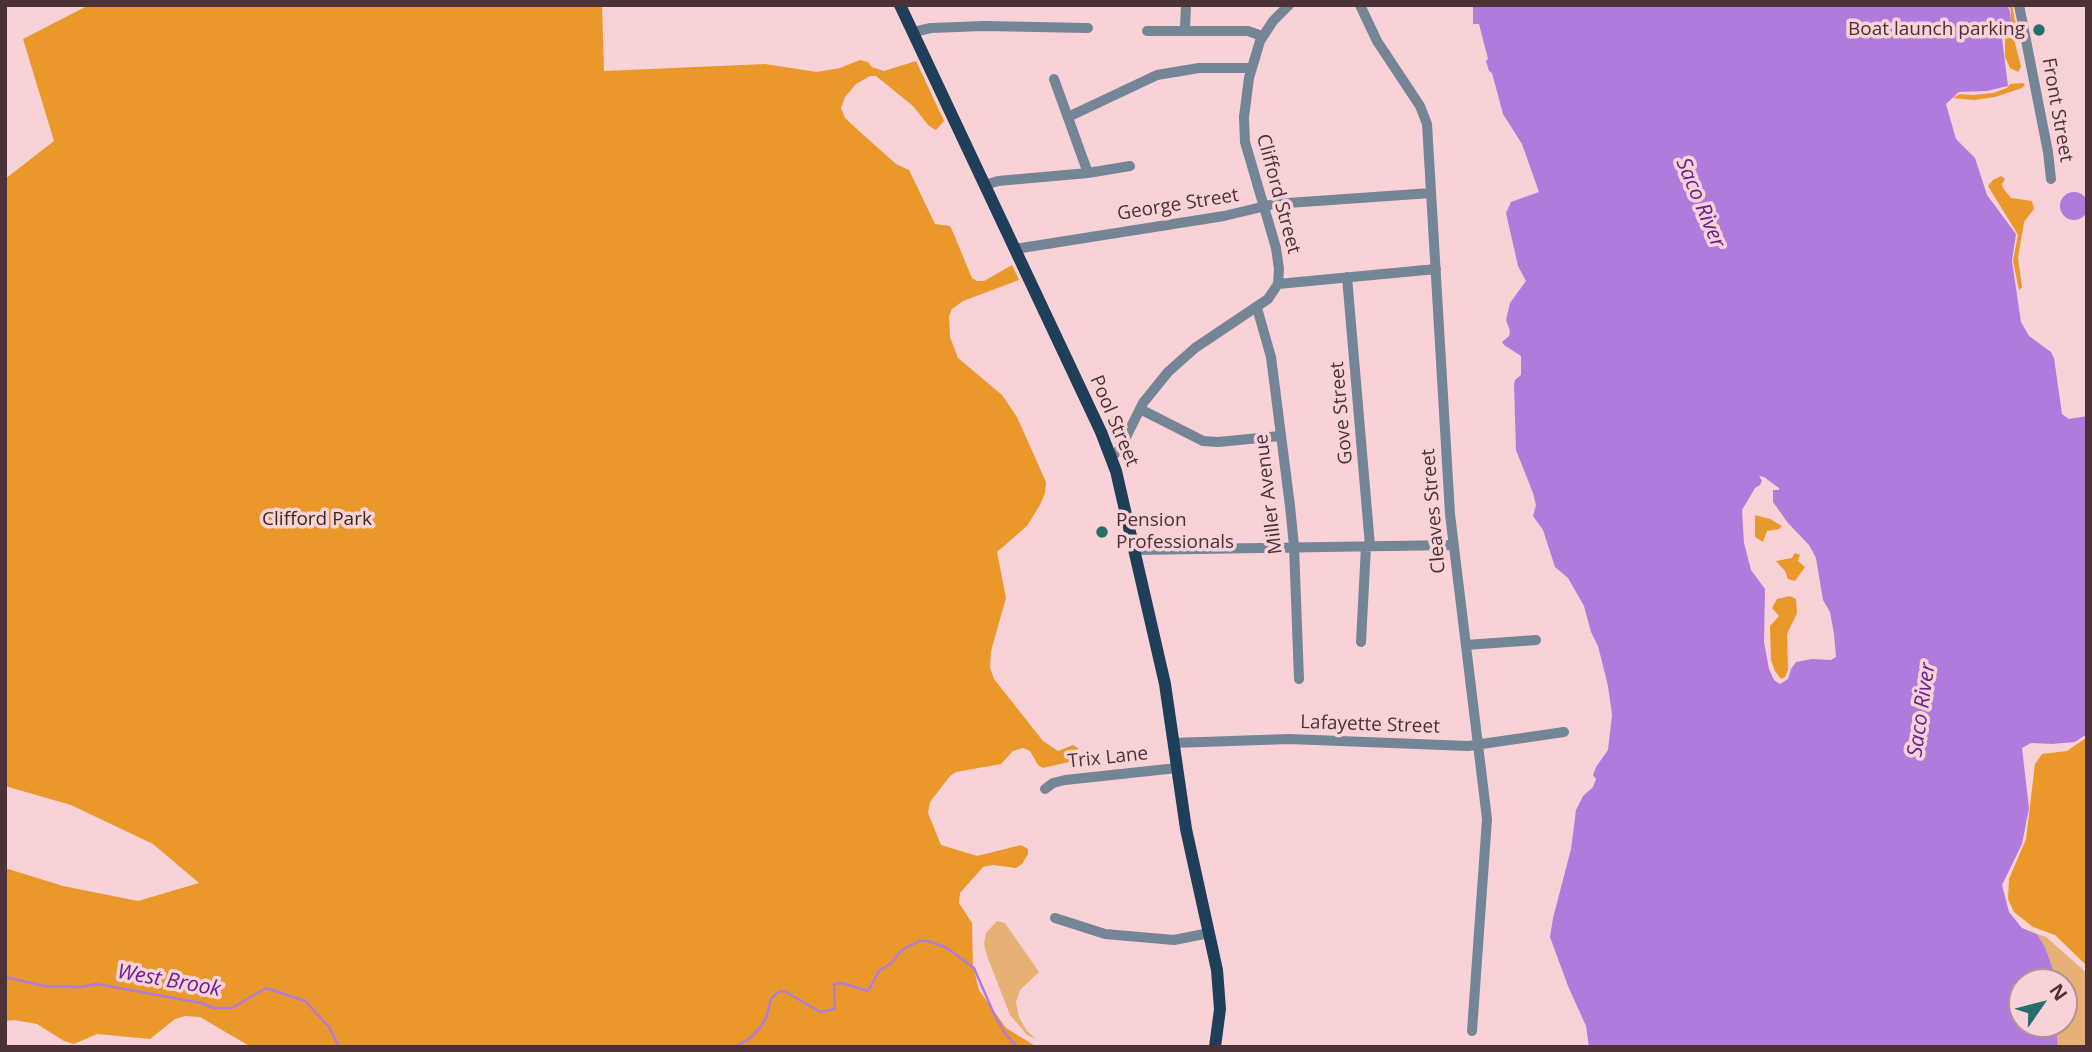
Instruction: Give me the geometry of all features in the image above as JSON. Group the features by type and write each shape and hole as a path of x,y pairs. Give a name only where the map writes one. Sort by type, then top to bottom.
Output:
{"main road":[{"name":"Pool Street","path":"900,5 1111,457 1165,684 1186,830 1215,957 1220,993 1215,1047"}],"street":[{"path":"1185,29 1186,5"},
{"name":"Clifford Street","path":"1111,457 1121,449 1140,409 1157,384 1186,356 1268,299 1279,284 1279,269 1265,206 1243,130 1251,68 1262,36 1289,5"},
{"name":"Cleaves Street","path":"1360,5 1381,48 1425,117 1453,545 1486,814 1487,836 1472,1031"},
{"name":"Front Street","path":"2020,5 2051,179"},
{"path":"913,32 931,28 984,26 1088,28"},
{"path":"1147,30 1248,31 1262,36"},
{"path":"1068,117 1157,75 1199,68 1251,68"},
{"path":"1054,79 1088,173"},
{"path":"985,185 998,181 1088,173 1130,166"},
{"name":"George Street","path":"1015,249 1224,216 1265,206 1431,193"},
{"path":"1279,284 1436,270"},
{"name":"Gove Street","path":"1347,277 1368,546 1361,642"},
{"name":"Miller Avenue","path":"1257,307 1269,347 1294,546 1299,679"},
{"path":"1140,409 1203,441 1280,436"},
{"path":"1134,550 1453,545"},
{"path":"1466,645 1536,640"},
{"name":"Lafayette Street","path":"1174,743 1289,739 1468,746 1564,732"},
{"name":"Trix Lane","path":"1045,789 1053,783 1065,780 1177,768"},
{"path":"1055,918 1105,934 1174,940 1209,933"}],"shaded area":[{"path":"997,921 1005,923 1039,972 1020,990 1016,1002 1019,1017 1027,1031 1036,1039 1027,1035 1010,1015 987,956 984,944 986,933"},
{"path":"2037,934 2046,937 2087,973 2087,1047 2058,1047 2057,1038 2078,1038 2078,968 2052,968"}],"green space":[{"name":"Clifford Park","path":"89,5 602,5 604,71 765,64 817,72 840,68 860,60 884,71 916,61 944,121 936,130 929,126 913,106 876,76 870,76 856,84 845,97 841,108 845,118 858,130 896,164 909,170 935,224 950,226 972,278 984,281 1012,265 1019,280 963,301 952,309 949,316 950,337 958,358 1002,395 1017,417 1046,482 1040,505 1027,526 997,552 1006,598 991,651 990,668 994,679 1043,741 1058,751 1073,745 1078,748 1079,753 1077,760 1043,768 1038,765 1030,751 1023,748 1013,751 1001,764 956,772 930,802 928,813 941,845 977,856 1021,845 1028,849 1022,864 1016,868 993,865 983,867 960,893 959,903 972,923 973,966 979,990 1006,1028 1037,1047 251,1047 200,1017 185,1016 175,1019 150,1039 97,1034 74,1044 64,1041 37,1024 5,1021 5,868 63,886 138,901 199,883 153,844 71,805 5,786 5,179 54,141 23,39"},
{"path":"2008,5 2012,5 2017,31 2015,43 2021,67 2018,72 2010,68 2005,57 2005,37 2011,22"},
{"path":"2010,84 2025,85 2022,88 1995,97 1974,100 1953,98 1960,94 1993,93 2007,88"},
{"path":"2001,176 2005,179 2003,188 2011,198 2032,201 2034,209 2024,222 2018,258 2022,287 2019,290 2013,261 2018,235 1988,186"},
{"path":"1755,515 1782,526 1767,531 1763,542 1755,537"},
{"path":"1795,553 1800,555 1798,561 1805,567 1795,581 1788,579 1776,561 1792,558"},
{"path":"1790,596 1796,599 1797,613 1787,634 1788,670 1781,679 1771,660 1770,626 1779,616 1772,608 1777,599"},
{"path":"2087,737 2087,966 2055,935 2033,927 2014,912 2008,899 2009,879 2026,839 2035,764 2042,754 2067,751"}],"water":[{"name":"Saco River","path":"1473,5 2007,5 2011,22 2002,38 2008,86 1987,91 1959,92 1946,104 1956,139 1975,158 1987,195 2016,234 2012,261 2021,322 2029,336 2051,352 2054,358 2062,414 2069,419 2087,416 2087,734 2075,742 2031,743 2022,748 2029,808 2022,844 2002,885 2009,912 2022,928 2037,934 2052,968 2008,968 2008,1038 2057,1038 2058,1047 1589,1047 1586,1026 1550,937 1571,849 1576,810 1583,796 1593,787 1596,767 1608,750 1612,715 1598,646 1584,606 1568,578 1555,567 1543,530 1533,516 1536,505 1533,493 1516,450 1514,385 1521,375 1521,356 1502,342 1509,336 1506,320 1510,303 1526,281 1518,266 1506,213 1511,202 1539,192 1522,144 1503,114 1486,61 1488,59 1479,24 1473,24","holes":["1759,476 1779,488 1773,490 1773,502 1809,545 1816,558 1823,600 1830,612 1836,657 1831,660 1796,662 1788,679 1780,684 1774,680 1769,669 1764,642 1765,589 1751,570 1744,543 1742,510 1755,488 1760,485 1762,481"]},
{"path":"2074,192 2084,196 2088,206 2084,216 2074,220 2064,216 2060,206 2064,196"}],"waterway":[{"name":"West Brook","path":"735,1047 749,1039 760,1028 771,999 781,991 820,1012 835,1009 834,984 842,983 868,991 879,971 890,964 902,950 919,941 928,941 947,948 974,968 994,1014 1017,1047"},
{"name":"West Brook","path":"5,977 44,986 80,987 97,984 201,1003 213,1008 232,1008 266,988 305,1001 329,1027 339,1047"}],"place":[{"name":"Boat launch parking","path":"2039,30"},
{"name":"Pension Professionals","path":"1102,532"}]}
